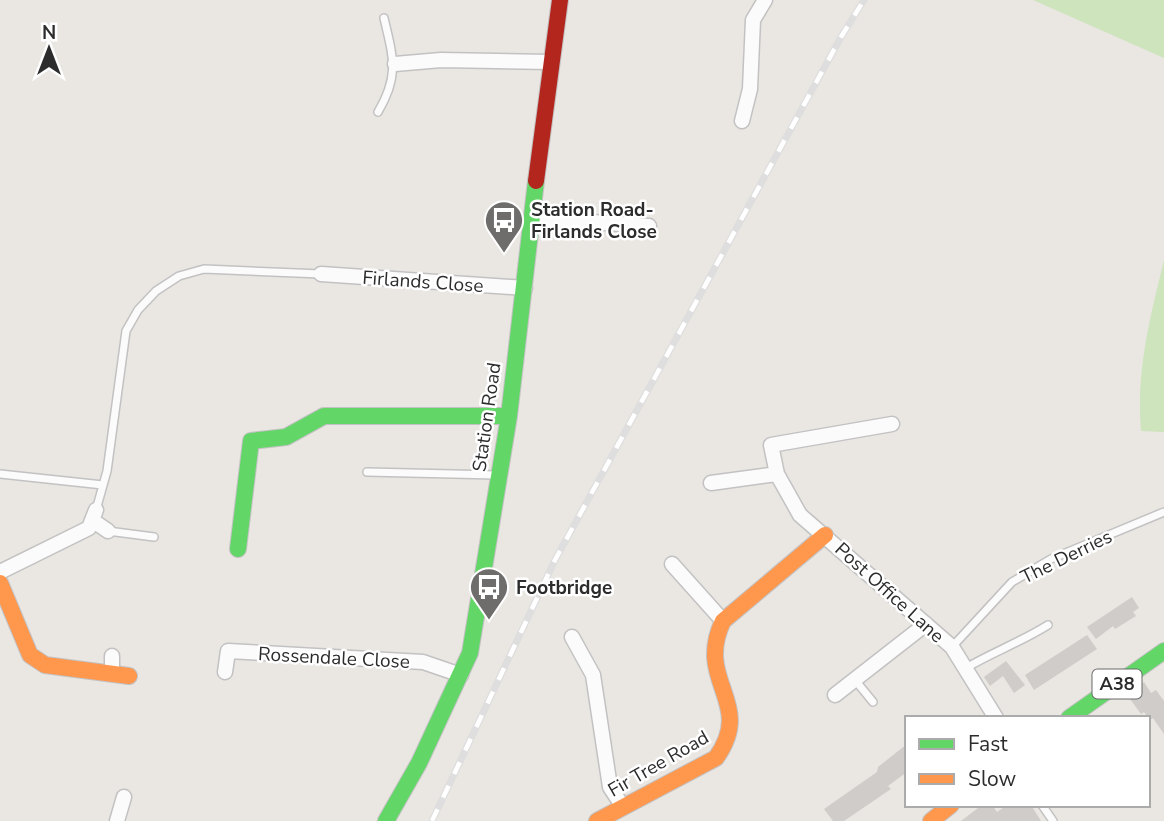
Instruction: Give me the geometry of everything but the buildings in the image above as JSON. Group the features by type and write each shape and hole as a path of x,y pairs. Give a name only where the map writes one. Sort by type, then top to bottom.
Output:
{"street":[{"name":"Station Road","path":"386,821 419,763 470,653 509,416 535,218 550,62 560,0"},
{"path":"742,121 750,89 753,20 765,0"},
{"path":"395,64 441,60 550,62"},
{"path":"535,218 649,226"},
{"name":"Firlands Close","path":"321,274 525,288"},
{"path":"238,549 251,441 286,437 324,416 509,416"},
{"path":"711,483 777,474 771,445 892,424"},
{"name":"Post Office Lane","path":"777,474 800,515 952,647 995,716"},
{"path":"0,572 89,528 94,515 108,531"},
{"path":"673,564 723,621 825,535"},
{"path":"0,583 30,655 45,665 129,676"},
{"name":"Fir Tree Road","path":"597,821 716,758 728,746 733,722 713,657 714,641 723,621"},
{"path":"835,695 926,624"},
{"path":"572,637 593,675 610,786 623,807"},
{"name":"Rossendale Close","path":"225,672 228,650 423,662 461,676"},
{"name":"A38","path":"1072,716 1164,650"},
{"path":"111,673 112,656"},
{"path":"117,821 124,797"},
{"path":"931,821 948,807"}],"lane":[{"path":"378,112 388,93 395,64 384,18"},
{"path":"94,515 103,485 126,331 138,310 156,291 179,276 204,269 321,274"},
{"path":"367,472 499,475"},
{"path":"0,474 103,485"},
{"name":"The Derries","path":"952,647 1012,582 1051,559 1164,512"},
{"path":"108,531 154,537"},
{"path":"965,669 986,656 1022,642 1048,625"},
{"path":"855,680 873,702"}],"green space":[{"path":"1033,0 1164,0 1164,58"},
{"path":"1164,260 1164,432 1141,431 1142,366"}],"railway":[{"path":"432,821 555,560 841,37 864,0"}],"traffic: fast":[{"path":"386,821 419,763 470,653 509,416 536,181"},
{"path":"238,549 251,441 286,437 324,416 509,416"},
{"path":"1072,716 1164,651"}],"traffic: slow":[{"path":"597,821 716,758 727,739 730,722 715,660 716,642 723,621 825,535"},
{"path":"0,583 30,655 45,665 129,676"},
{"path":"931,821 948,807"}],"traffic: jam":[{"path":"536,181 560,0"}],"place":[{"name":"Station Road- Firlands Close","path":"504,254"},
{"name":"Footbridge","path":"489,621"}]}
